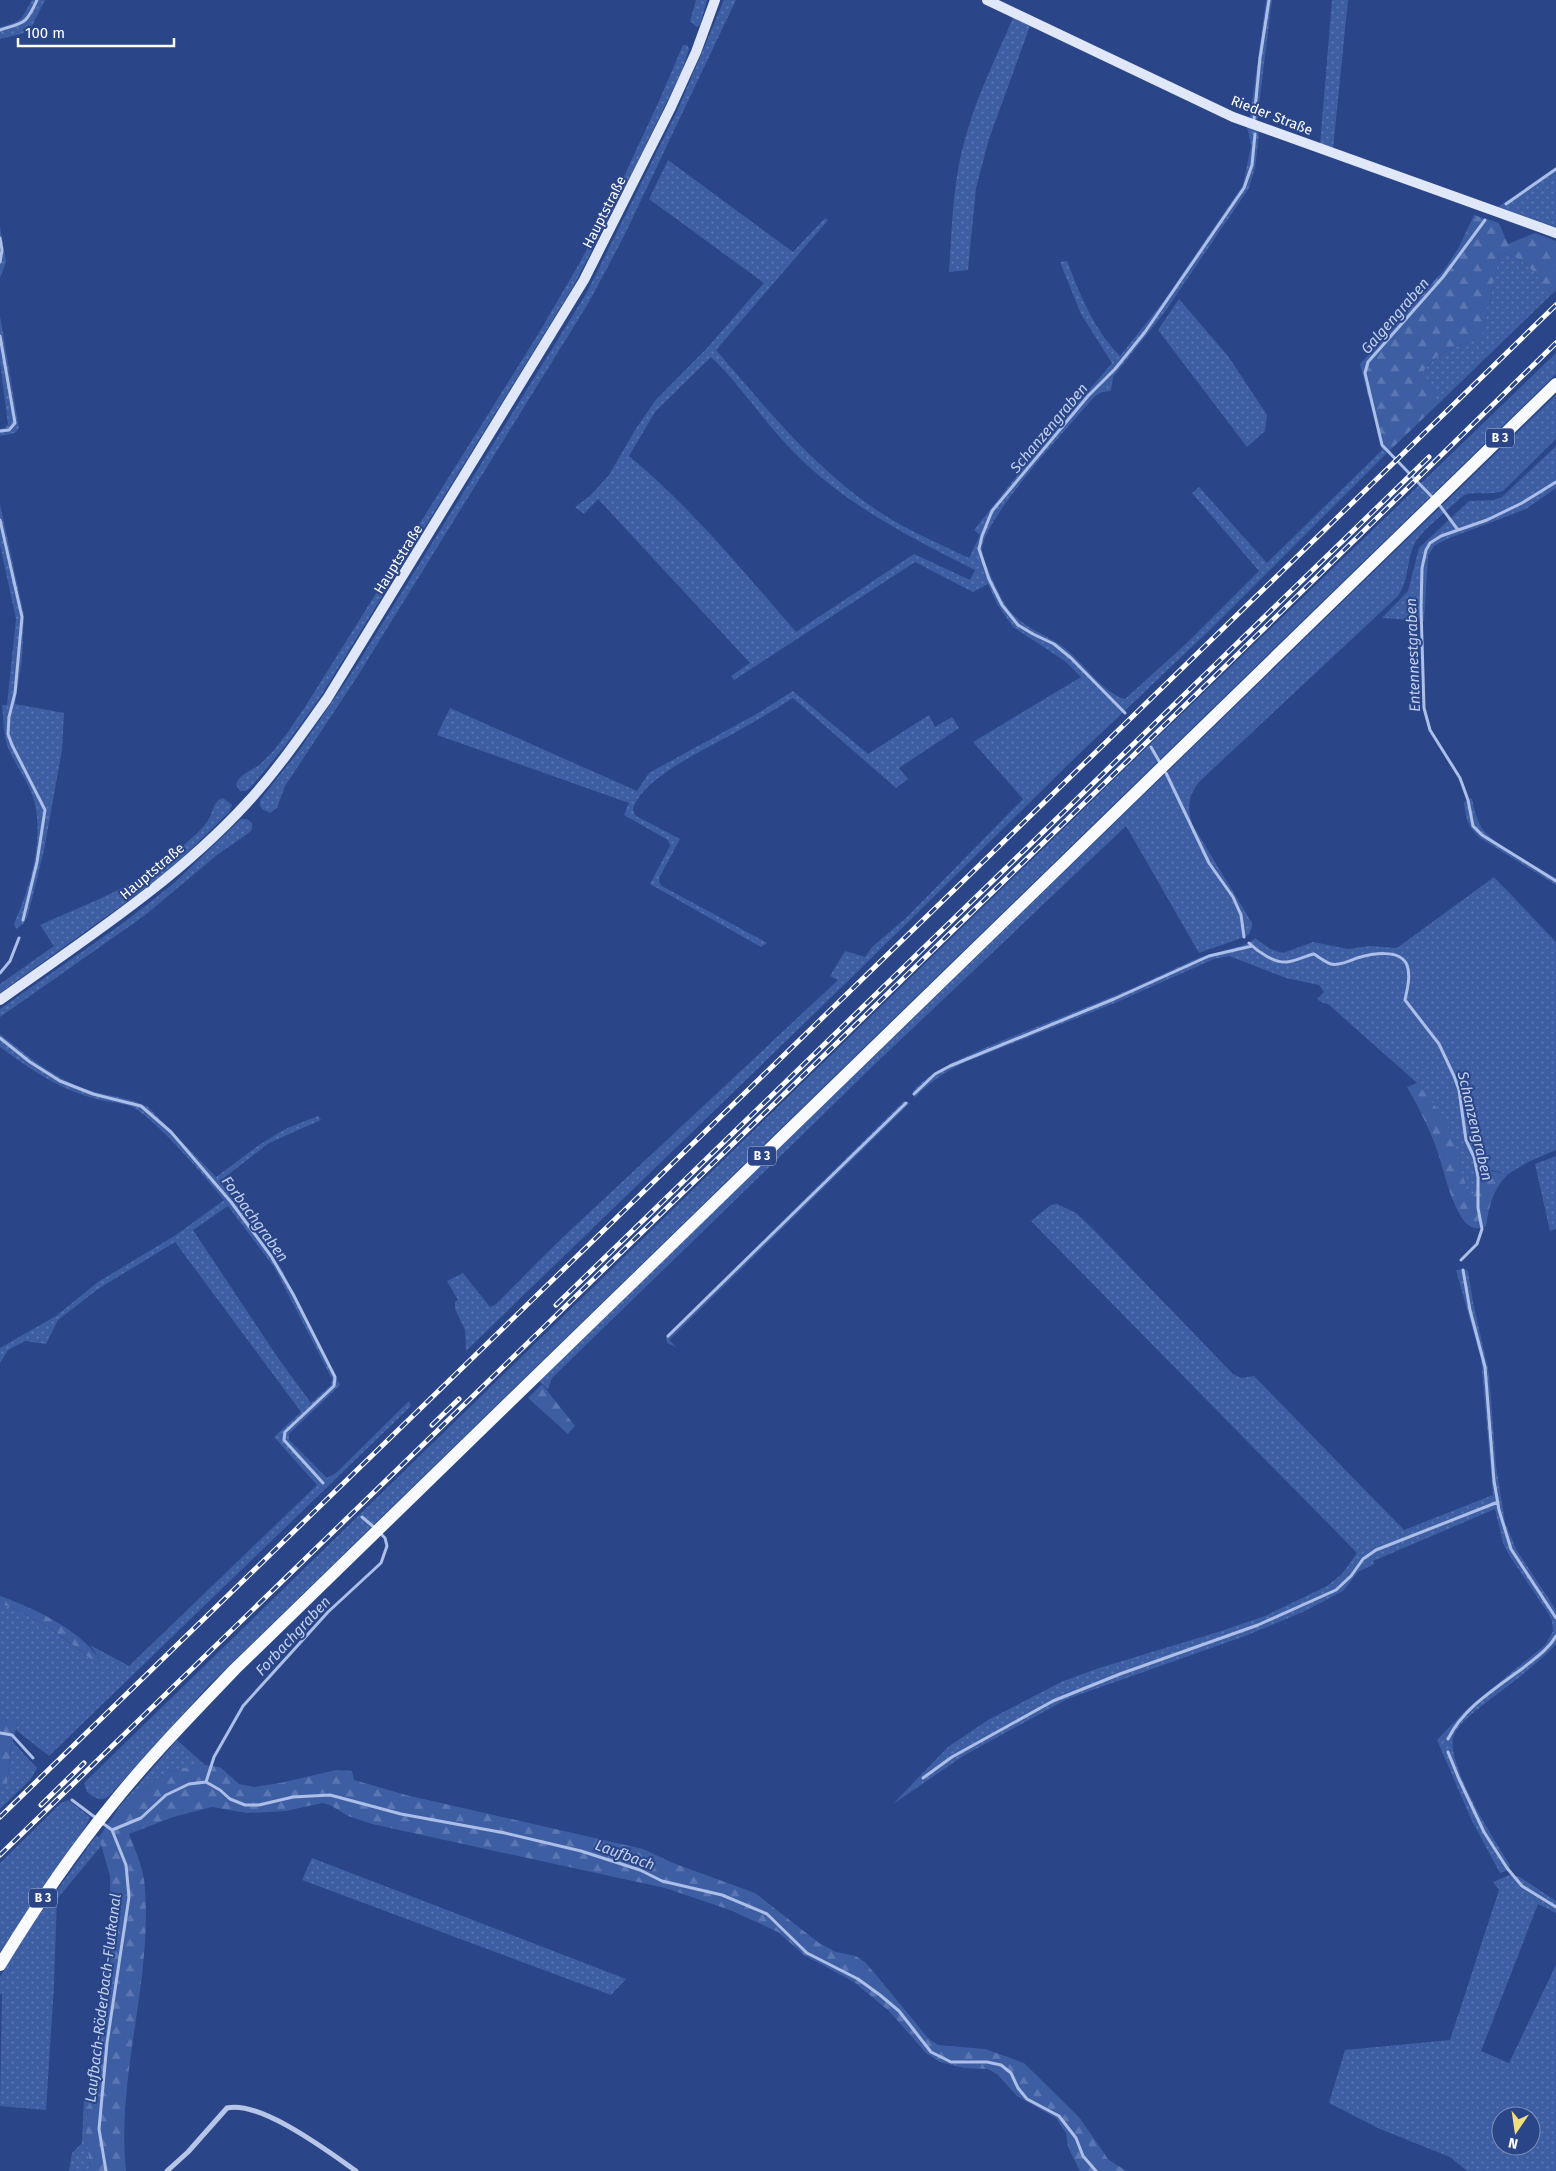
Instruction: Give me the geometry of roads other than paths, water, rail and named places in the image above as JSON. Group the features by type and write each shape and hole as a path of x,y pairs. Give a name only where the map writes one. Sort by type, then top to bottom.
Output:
{"main road":[{"name":"B 3","path":"0,1965 31,1915 109,1807 167,1740 235,1669 1556,384"}],"street":[{"name":"Hauptstraße","path":"0,1000 142,900 193,855 245,805 284,759 327,699 584,280 671,107 702,38 714,0"},
{"name":"Rieder Straße","path":"987,0 1234,117 1556,233"},
{"path":"167,2171 188,2152 227,2108 243,2107 256,2111 308,2138 356,2171"}],"waterway":[{"name":"Forbachgraben","path":"0,30 27,18 37,0"},
{"name":"Schanzengraben","path":"1254,119 1260,58 1269,0"},
{"name":"Schanzengraben","path":"1125,713 1071,658 1054,644 1018,625 1002,605 989,579 979,549 992,511 1088,396 1115,369 1145,332 1244,188 1252,165 1255,134"},
{"name":"Galgengraben","path":"1506,204 1556,169"},
{"name":"Galgengraben","path":"1434,499 1382,445 1365,373 1368,362 1443,277 1485,220"},
{"name":"Forbachgraben","path":"0,238 2,250 0,262"},
{"name":"Forbachgraben","path":"0,336 15,423 9,430 0,431"},
{"name":"Entennestgraben","path":"1556,482 1522,503 1487,520 1441,536 1430,543 1426,550 1422,568 1421,608 1424,708 1430,730 1460,778 1468,800 1473,826 1482,835 1556,881"},
{"name":"Galgengraben","path":"1438,503 1458,530"},
{"name":"Forbachgraben","path":"0,520 22,617 15,693 9,717 8,734 45,810 37,862 23,920"},
{"name":"Schanzengraben","path":"1151,747 1159,761"},
{"name":"Schanzengraben","path":"1166,773 1209,863 1233,897 1241,915 1244,937"},
{"name":"Forbachgraben","path":"0,973 10,961 19,938"},
{"name":"Schanzengraben","path":"1249,943 1266,956 1282,962 1314,954 1329,963 1337,964 1363,956 1392,954 1398,956 1407,965 1409,978 1405,1000 1439,1044 1454,1076 1459,1090 1466,1140 1474,1157 1478,1177 1478,1208 1482,1229 1477,1244 1461,1260"},
{"path":"914,1094 935,1074 950,1066 1114,999 1209,956 1252,946"},
{"name":"Forbachgraben","path":"0,1038 30,1062 60,1081 93,1094 141,1106 171,1132 231,1202 271,1256 293,1294 335,1377 334,1386 285,1432 284,1440 323,1483"},
{"path":"668,1336 906,1103"},
{"name":"Schanzengraben","path":"1463,1270 1470,1310 1485,1367 1494,1481 1499,1510 1511,1549 1556,1618"},
{"path":"923,1778 952,1757 1053,1701 1120,1674 1258,1625 1336,1590 1351,1576 1363,1559 1376,1550 1498,1502"},
{"name":"Forbachgraben","path":"362,1517 375,1528"},
{"name":"Forbachgraben","path":"206,1782 214,1757 243,1706 328,1612 381,1563 387,1546 385,1538 379,1532"},
{"name":"Schanzengraben","path":"1448,1739 1454,1728 1471,1708 1541,1654 1556,1636"},
{"name":"Laufbach","path":"0,1733 12,1735 33,1758"},
{"name":"Schanzengraben","path":"1448,1752 1484,1832 1507,1868 1522,1886 1556,1907"},
{"name":"Laufbach","path":"112,1830 141,1818 166,1795 189,1784 206,1782 220,1790 230,1799 245,1805 259,1805 293,1797 330,1795 401,1814 505,1833 581,1851 640,1870 662,1881 722,1895 767,1914 807,1953 858,1979 880,1995 899,2011 931,2052 951,2062 987,2062 1001,2065 1011,2073 1018,2088 1027,2099 1059,2116 1076,2138 1083,2156 1096,2171"},
{"name":"Laufbach","path":"72,1800 96,1818"},
{"name":"Laufbach","path":"101,1822 112,1830"},
{"name":"Laufbach-Röderbach-Flutkanal","path":"106,2171 99,2129 107,2043 129,1897 126,1865 112,1830"}],"railway":[{"path":"0,1817 1556,305"},
{"path":"0,1855 1556,343"},
{"path":"556,1305 1429,457"},
{"path":"432,1425 459,1399"},
{"path":"41,1805 84,1763"}]}
